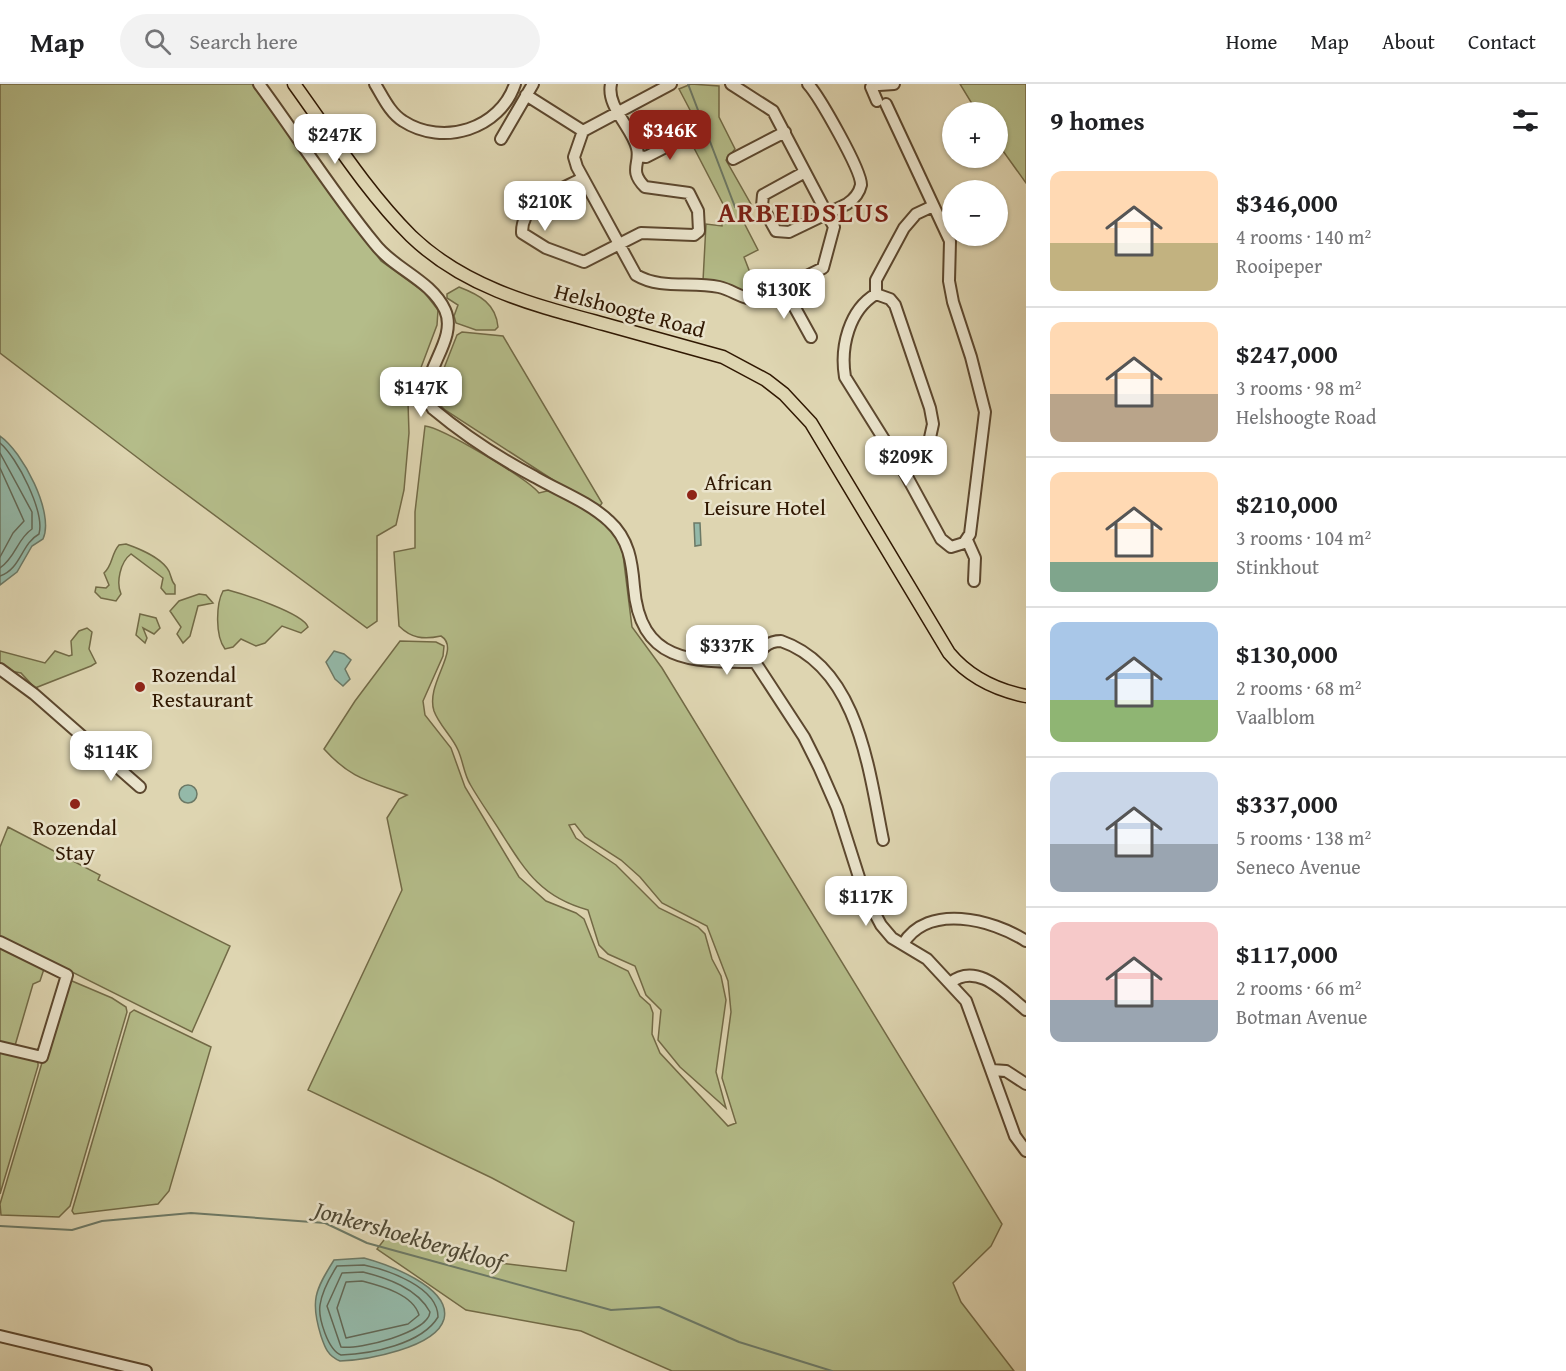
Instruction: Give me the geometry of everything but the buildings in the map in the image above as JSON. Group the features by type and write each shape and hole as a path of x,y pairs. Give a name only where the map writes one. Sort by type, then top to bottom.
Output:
{"main road":[{"name":"Helshoogte Road","path":"294,84 390,213 413,237 456,270 481,285 518,300 723,357 753,372 784,394 820,436 949,653 980,680 1005,691 1026,696"}],"street":[{"path":"259,84 374,244 383,254 429,288 445,311 448,329 427,389 428,403 433,410 511,464 609,521 628,547 641,618 649,632 667,651 699,662 755,662"},
{"path":"375,84 390,108 405,123 422,130 448,134 464,132 493,117 504,105 515,84"},
{"path":"501,139 533,84"},
{"path":"583,178 534,205 522,227 522,233 546,249 584,262 642,233 694,235 699,231 698,211 689,193 645,187 634,168 638,156 637,148 610,94 611,84"},
{"path":"671,84 583,131 574,157 618,245 636,275 653,282 719,287 750,300 758,300 823,268 834,227 773,111 736,85"},
{"path":"805,172 763,195 762,206 776,231 784,233 854,199 861,186 860,178 833,124 808,84"},
{"path":"876,294 866,300 847,334 842,361 845,377 905,473 941,539 951,547 958,547 967,540 970,534 985,412 971,357 953,302 949,281 950,241 879,95 894,84"},
{"path":"526,95 583,131"},
{"path":"638,156 646,157 695,132"},
{"path":"733,159 785,132"},
{"path":"876,294 876,280 904,228 916,214 933,206"},
{"path":"784,288 811,337"},
{"path":"876,294 890,299 895,305 933,424 926,456 905,473"},
{"path":"967,540 975,558 974,581"},
{"path":"755,662 763,648 769,643 781,641 817,663 833,682 848,706 862,742 883,840"},
{"path":"755,662 804,737 819,767 837,808 864,893 886,932 927,959 970,1009 1015,1136 1026,1151"},
{"path":"0,669 34,694 140,787"},
{"path":"903,944 916,927 942,920 979,922 1013,933 1026,941"},
{"path":"0,942 67,975 42,1057 0,1047"},
{"path":"950,983 962,975 978,976 999,988 1026,1010"},
{"path":"992,1070 1005,1071 1026,1084"},
{"path":"0,1336 146,1371"}],"green space":[{"path":"0,84 252,84 381,261 424,292 438,310 437,325 408,402 409,433 404,490 396,525 377,536 377,621 367,628 0,353"},
{"path":"691,84 719,86 719,117 735,149 726,160 752,206 739,213 758,250 744,257 759,296 756,297 703,281 706,224 722,226 723,204 694,148 698,145 701,131 679,89"},
{"path":"960,84 1026,84 1026,183 1008,158 1008,102 971,102"},
{"path":"459,287 486,301 497,319 498,327 495,330 476,330 456,323 454,316 458,305 447,298 447,294"},
{"path":"462,332 503,336 602,503 598,509 445,410 435,400 437,386 457,335"},
{"path":"425,426 449,435 484,455 518,476 539,493 551,490 588,510 612,527 622,547 632,627 662,668 1002,1224 991,1246 953,1283 961,1302 1014,1371 672,1371 581,1331 466,1310 377,1249 387,1236 499,1263 566,1271 574,1222 492,1178 308,1090 402,890 387,818 399,799 407,795 362,778 344,767 324,749 355,701 400,641 436,642 444,646 443,656 423,701 425,715 451,748 465,787 519,877 546,901 576,913 584,919 599,957 628,971 640,996 650,1005 653,1013 652,1034 660,1053 728,1126 736,1123 722,1078 731,1012 728,981 707,926 662,903 640,877 621,860 585,837 575,824 569,825 576,838 616,865 659,908 698,927 705,934 712,959 721,976 726,1000 716,1072 726,1108 680,1067 658,1040 661,1010 646,995 635,966 608,954 599,945 588,910 558,898 546,890 526,870 473,790 466,776 460,754 436,716 433,700 434,689 448,649 441,636 423,638 408,633 399,626 394,552 415,548 415,512"},
{"path":"126,544 148,553 169,570 175,585 175,594 166,594 161,588 163,578 131,554 124,562 120,573 121,594 116,601 101,598 95,592 96,587 106,588 109,585 104,573 119,545"},
{"path":"228,590 284,610 296,616 308,627 301,633 282,626 265,643 256,646 241,639 233,647 225,649 219,636 218,612 223,591"},
{"path":"199,594 206,595 213,603 198,606 190,636 183,643 177,634 181,627 170,611 179,601"},
{"path":"140,614 156,618 160,628 154,634 143,628 147,638 145,643 136,635"},
{"path":"87,628 92,632 89,649 96,663 91,666 35,688 21,673 10,671 0,665 0,651 45,663 55,651 72,655 71,641 79,631"},
{"path":"8,827 100,875 98,880 230,946 192,1032 0,936 0,847"},
{"path":"0,945 45,966 40,981 33,984 14,1049 0,1045"},
{"path":"72,981 112,998 126,1007 127,1012 70,1206 59,1217 1,1215 0,1204 66,982"},
{"path":"134,1010 211,1047 169,1191 158,1204 74,1214 72,1211 130,1013"},
{"path":"0,1049 38,1060 38,1066 0,1194"}],"water":[{"path":"0,436 18,455 34,483 46,528 43,539 32,546 17,572 0,585"},
{"path":"694,523 700,523 701,545 695,546"},
{"path":"334,651 344,654 351,660 345,669 350,679 343,686 335,679 326,662"},
{"path":"188,785 194,788 197,794 194,800 188,803 182,800 179,794 182,788"},
{"path":"364,1258 401,1272 428,1287 444,1307 444,1319 438,1329 428,1338 414,1345 382,1355 340,1361 330,1354 322,1340 316,1314 316,1296 334,1260"}],"waterway":[{"path":"688,84 735,207"},
{"name":"Jonkershoekbergkloof","path":"0,1226 72,1230 102,1221 191,1213 325,1223 367,1243 611,1310 659,1307 739,1342 832,1371"}],"place":[{"name":"African Leisure Hotel","path":"692,495"},
{"name":"Rozendal Restaurant","path":"140,687"},
{"name":"Rozendal Stay","path":"75,804"}],"district":[{"name":"ARBEIDSLUS","path":"804,212"}]}
